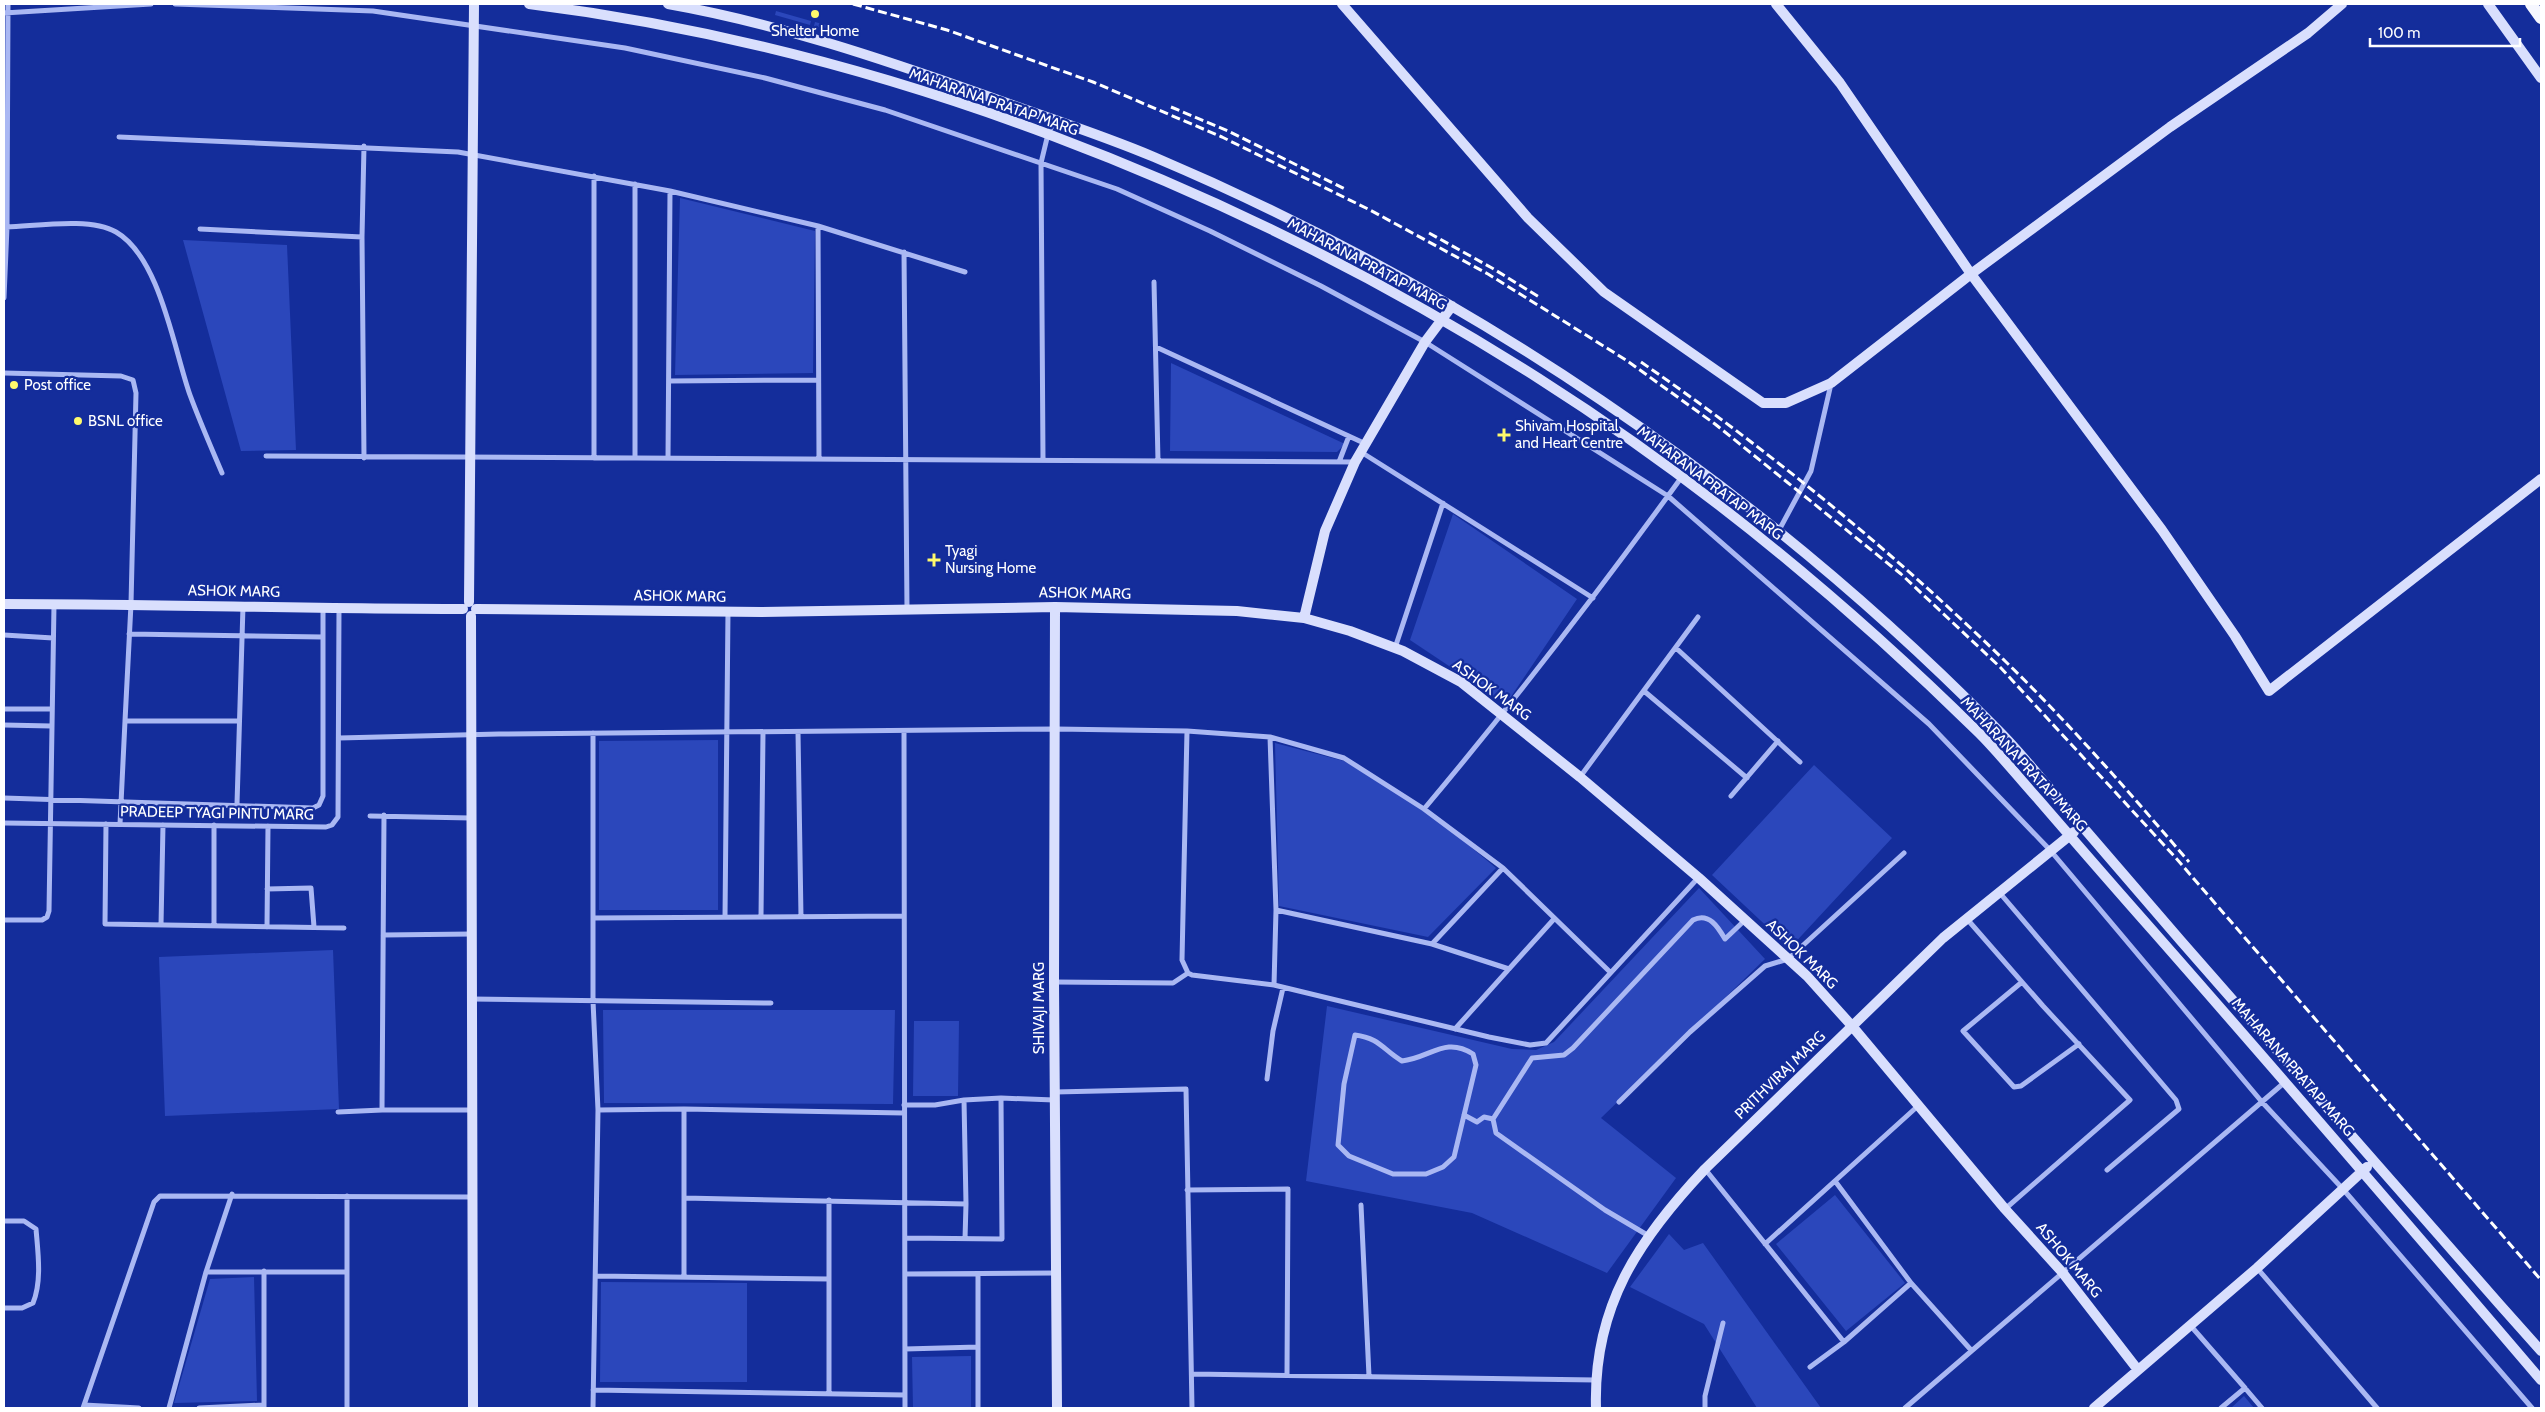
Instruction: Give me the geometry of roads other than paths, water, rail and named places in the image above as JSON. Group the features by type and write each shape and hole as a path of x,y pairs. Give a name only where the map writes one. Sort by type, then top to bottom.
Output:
{"main road":[{"path":"2531,4 2541,18"}],"street":[{"path":"4,298 7,227 5,133 6,12 8,4"},
{"path":"6,12 151,4"},
{"path":"175,4 373,11 625,48 765,78 885,110 1117,189 1210,231 1321,286 1426,342 1668,496 1929,724 2050,850 2262,1102 2342,1188 2532,1408"},
{"path":"474,4 470,457 474,1408"},
{"name":"MAHARANA PRATAP MARG","path":"529,4 597,12 820,61 946,99 1048,134 1144,172 1234,213 1342,266 1443,321 1539,378 1681,478 1826,591 1985,739 2286,1081 2541,1380"},
{"name":"MAHARANA PRATAP MARG","path":"668,4 709,11 829,44 1055,120 1151,156 1243,197 1351,251 1452,306 1626,416 1697,468 1888,624 1999,730 2372,1162 2541,1351"},
{"path":"1342,4 1528,218 1604,292 1763,403 1786,403 1831,383 1971,274 2170,127 2308,33 2342,4"},
{"path":"1776,4 1840,83 1971,274 2162,530 2235,636 2269,691 2541,479"},
{"path":"2488,4 2541,78"},
{"path":"1043,460 1041,163 1048,134 1055,120"},
{"path":"119,137 364,146 472,154 670,191 818,226 965,272"},
{"path":"364,146 362,237 364,458"},
{"path":"594,176 594,458"},
{"path":"635,184 635,458"},
{"path":"668,458 670,191"},
{"path":"7,227 98,225 116,232 139,252 151,274 190,395 222,473"},
{"path":"818,226 817,380 819,459"},
{"path":"200,229 362,237"},
{"path":"904,252 907,609"},
{"path":"1154,282 1158,461"},
{"path":"1304,618 1326,531 1355,462 1426,342 1452,306"},
{"path":"1156,347 1349,436 1363,448 1443,503 1594,598"},
{"path":"4,373 121,376 129,377 135,383 131,604 120,824"},
{"path":"669,381 817,380"},
{"path":"1778,533 1811,471 1831,383"},
{"path":"1339,462 1349,436"},
{"path":"266,456 1355,462"},
{"path":"1424,809 1503,715 1594,598 1681,478"},
{"path":"1395,648 1443,503"},
{"name":"ASHOK MARG","path":"4,604 131,604 323,609 728,611 1055,607 1238,611 1304,618 1350,630 1395,648 1461,682 1580,776 1699,878 1788,960 1852,1026 2005,1209 2062,1272 2138,1370"},
{"path":"4,920 42,920 47,917 54,604"},
{"path":"237,804 238,721 243,606"},
{"name":"SHIVAJI MARG","path":"1055,607 1054,982 1057,1408"},
{"path":"4,798 122,800 313,808 319,805 323,796 323,609"},
{"name":"PRADEEP TYAGI PINTU MARG","path":"4,823 326,827 332,824 338,818 340,609"},
{"path":"725,918 728,611"},
{"path":"1580,776 1698,617"},
{"path":"129,634 323,637"},
{"path":"4,635 53,638"},
{"path":"1676,648 1800,762"},
{"path":"1644,691 1747,778"},
{"path":"4,709 52,709"},
{"path":"125,721 238,721"},
{"path":"4,725 51,726"},
{"path":"338,738 593,733 1056,729 1186,731 1270,736 1344,758 1424,809 1502,868 1610,972"},
{"path":"904,731 905,1408"},
{"path":"1186,731 1182,960 1188,973 1197,976 1274,985 1455,1029 1530,1045 1546,1043 1699,878"},
{"path":"761,917 763,732"},
{"path":"798,732 800,917"},
{"path":"593,733 593,1002 598,1110 593,1408"},
{"path":"1270,736 1276,910 1274,985"},
{"path":"1731,796 1778,742"},
{"path":"382,1110 384,815"},
{"path":"370,816 471,818"},
{"path":"106,824 105,924 344,928"},
{"path":"161,925 164,825"},
{"name":"PRITHVIRAJ MARG","path":"1596,1408 1596,1380 1602,1337 1612,1302 1623,1277 1649,1236 1674,1203 1705,1169 1852,1026 1967,919 2081,825"},
{"path":"214,826 214,926"},
{"path":"267,927 268,826"},
{"path":"1619,1102 1690,1032 1765,966 1788,960 1904,853"},
{"path":"1432,944 1502,868"},
{"path":"267,889 311,888 314,927"},
{"path":"1999,892 2176,1100 2179,1109 2107,1170"},
{"path":"1276,910 1432,944 1509,969"},
{"path":"593,918 904,916"},
{"path":"1649,1236 1606,1210 1496,1134 1493,1119 1532,1058 1564,1055 1573,1048 1694,920 1698,918 1709,920 1718,927 1725,939 1745,920"},
{"path":"1967,919 2130,1100 2005,1209"},
{"path":"1455,1029 1554,920"},
{"path":"383,935 472,934"},
{"path":"1054,982 1173,983 1188,973"},
{"path":"2022,982 1963,1032 2014,1087 2021,1086 2079,1044"},
{"path":"1267,1079 1283,988"},
{"path":"472,999 771,1003"},
{"path":"1355,1035 1368,1037 1382,1044 1402,1062 1442,1048 1462,1047 1474,1054 1476,1064 1464,1115 1454,1156 1443,1167 1426,1174 1393,1174 1348,1156 1338,1144 1344,1084 1355,1035"},
{"path":"1905,1408 2286,1081"},
{"path":"904,1105 951,1104 964,1100 1186,1089 1193,1374 1192,1408"},
{"path":"905,1238 1002,1239 1001,1098"},
{"path":"964,1100 965,1238"},
{"path":"1765,1244 1919,1105"},
{"path":"598,1110 684,1109 904,1113"},
{"path":"684,1109 684,1277"},
{"path":"338,1112 472,1110"},
{"path":"1464,1115 1477,1122 1484,1117 1493,1119"},
{"path":"2094,1408 2257,1268 2372,1162"},
{"path":"1705,1169 1844,1342"},
{"path":"1835,1181 1911,1283 1971,1350"},
{"path":"1187,1190 1288,1189 1286,1375"},
{"path":"139,1408 84,1407 157,1198 160,1196 232,1194 473,1197"},
{"path":"169,1408 206,1272 232,1194"},
{"path":"347,1196 347,1408"},
{"path":"684,1198 905,1201 966,1204"},
{"path":"829,1200 829,1393"},
{"path":"1361,1205 1369,1376"},
{"path":"4,1221 24,1221 36,1229 38,1265 37,1293 32,1303 22,1308 4,1308"},
{"path":"2257,1268 2377,1408"},
{"path":"199,1408 264,1407 264,1271"},
{"path":"206,1272 347,1272"},
{"path":"905,1274 1056,1274"},
{"path":"978,1274 978,1408"},
{"path":"596,1276 829,1279"},
{"path":"1810,1367 1844,1342 1911,1283"},
{"path":"1705,1408 1705,1396 1723,1323"},
{"path":"2190,1325 2262,1408"},
{"path":"905,1349 978,1347"},
{"path":"1193,1374 1596,1380"},
{"path":"2221,1408 2244,1388"},
{"path":"593,1390 905,1394"}],"railway":[{"path":"853,4 947,30 1093,82 1222,137 1370,210 1488,274 1626,360 1715,424 1901,574 2000,667 2175,857 2541,1280"},
{"path":"1171,107 1228,131 1347,190"},
{"path":"1429,233 1539,297"},
{"path":"1641,362 1783,467 1919,580 2053,709 2189,862"}],"place":[{"name":"Shelter Home","path":"815,14"},
{"name":"Post office","path":"14,385"},
{"name":"BSNL office","path":"78,421"},
{"name":"Shivam Hospital and Heart Centre","path":"1504,435"},
{"name":"Tyagi Nursing Home","path":"934,560"}]}
